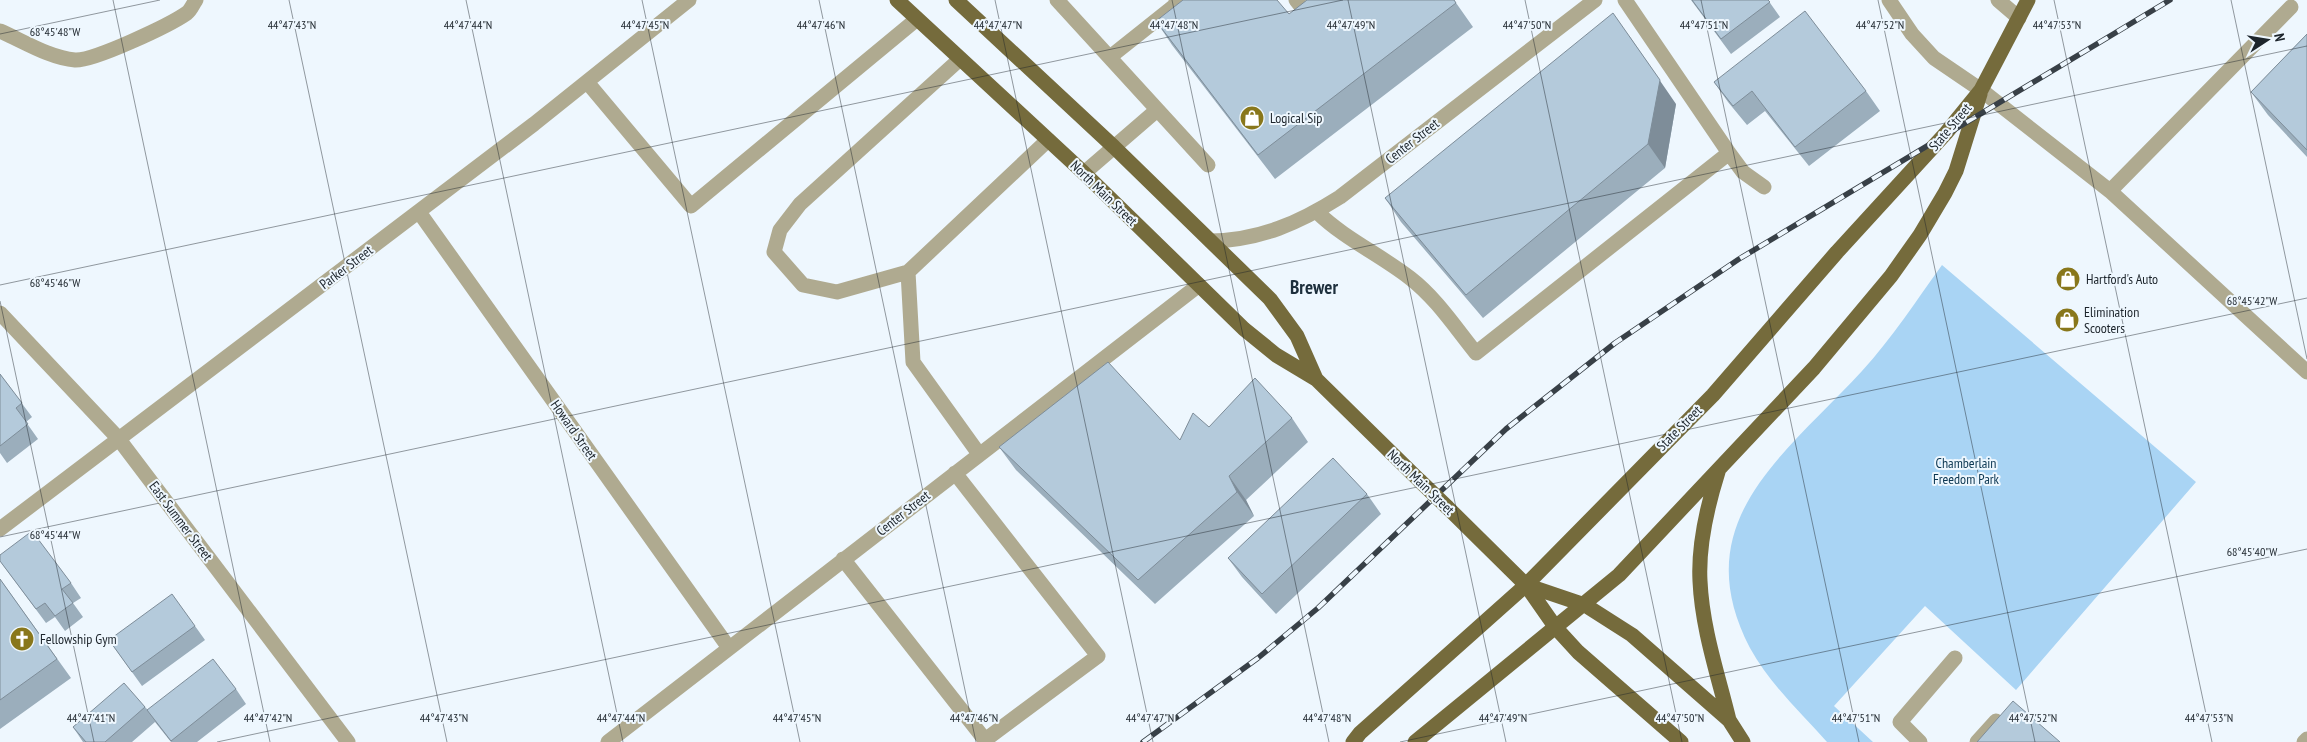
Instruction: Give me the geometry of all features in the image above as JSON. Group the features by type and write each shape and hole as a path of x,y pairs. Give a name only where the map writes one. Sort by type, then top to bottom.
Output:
{"main road":[{"name":"North Main Street","path":"897,0 1084,173 1259,342 1295,368 1316,379 1526,584 1556,628 1602,675 1680,742"},
{"name":"North Main Street","path":"956,0 1114,147 1270,299 1297,336 1316,379"},
{"name":"State Street","path":"1415,742 1584,605 1619,574 1814,368 1855,320 1891,276 1920,235 1956,172 1981,90 2028,0"},
{"name":"State Street","path":"1353,742 1360,733 1526,584 1713,394 1837,252 1946,133 1981,90"},
{"path":"1719,468 1705,518 1700,582 1707,630 1729,720"},
{"name":"North Main Street","path":"1526,584 1584,605 1632,635 1729,720 1743,742"}],"street":[{"name":"Parker Street","path":"0,529 419,212 587,82 689,0"},
{"path":"1057,0 1208,165"},
{"path":"1110,57 1178,3 1176,0"},
{"name":"Center Street","path":"1211,242 1238,240 1270,232 1317,212 1340,197 1595,0"},
{"path":"1625,0 1729,154 1743,172 1764,187"},
{"path":"1889,0 1912,34 1934,58 1981,90 2110,191 2307,372"},
{"path":"1998,0 2019,18"},
{"path":"0,31 54,55 76,60 95,57 192,6"},
{"path":"2110,191 2290,8"},
{"path":"587,82 691,206 917,19"},
{"path":"960,59 800,204 780,230 774,252 804,285 837,292 908,272 1048,140"},
{"path":"1084,173 1157,110"},
{"path":"1317,212 1341,234 1412,280 1428,294 1476,353 1729,154"},
{"name":"Howard Street","path":"419,212 729,648"},
{"path":"908,272 913,362 979,454"},
{"name":"Center Street","path":"608,742 1199,285"},
{"name":"East Summer Street","path":"0,312 118,438 348,742"},
{"path":"843,559 985,740 1098,656 955,473"},
{"path":"1920,742 1900,722 1956,658"},
{"path":"1977,742 2008,709"},
{"path":"2304,742 2307,739"}],"green space":[{"name":"Chamberlain Freedom Park","path":"1942,265 2196,482 2016,690 1925,606 1834,706 1873,742 1827,742 1766,673 1750,648 1733,603 1729,563 1736,526 1753,493 1776,462 1884,346"}],"building":[{"path":"1183,0 1277,0 1289,14 1307,0 1454,0 1456,3 1258,155 1156,21"},
{"path":"1692,0 1768,0 1770,2 1721,39"},
{"path":"1805,11 1866,91 1795,147 1752,91 1733,106 1714,82"},
{"path":"1613,13 1660,80 1648,144 1466,295 1385,198"},
{"path":"2307,34 2307,150 2251,92"},
{"path":"1108,362 1180,440 1193,413 1209,427 1255,378 1292,418 1229,476 1237,492 1138,580 999,447"},
{"path":"0,374 22,403 16,408 28,424 0,446"},
{"path":"1333,458 1367,494 1262,594 1228,558"},
{"path":"32,531 71,583 62,589 73,603 55,616 45,603 36,609 0,561 0,555"},
{"name":"Fellowship Gym","path":"0,579 57,659 0,700"},
{"path":"172,594 195,626 132,672 109,640"},
{"path":"213,659 236,689 171,741 147,710"},
{"path":"124,683 145,707 105,742 86,742 73,727"},
{"path":"2013,701 2060,742 1977,742"}],"railway":[{"path":"1143,742 1258,658 1318,608 1506,429 1615,343 1739,259 2170,0"}],"place":[{"name":"Logical Sip","path":"1252,118"},
{"name":"Hartford's Auto","path":"2068,279"},
{"name":"Elimination Scooters","path":"2067,320"},
{"name":"Fellowship Gym","path":"22,639"}],"district":[{"name":"Brewer","path":"1314,287"}]}
